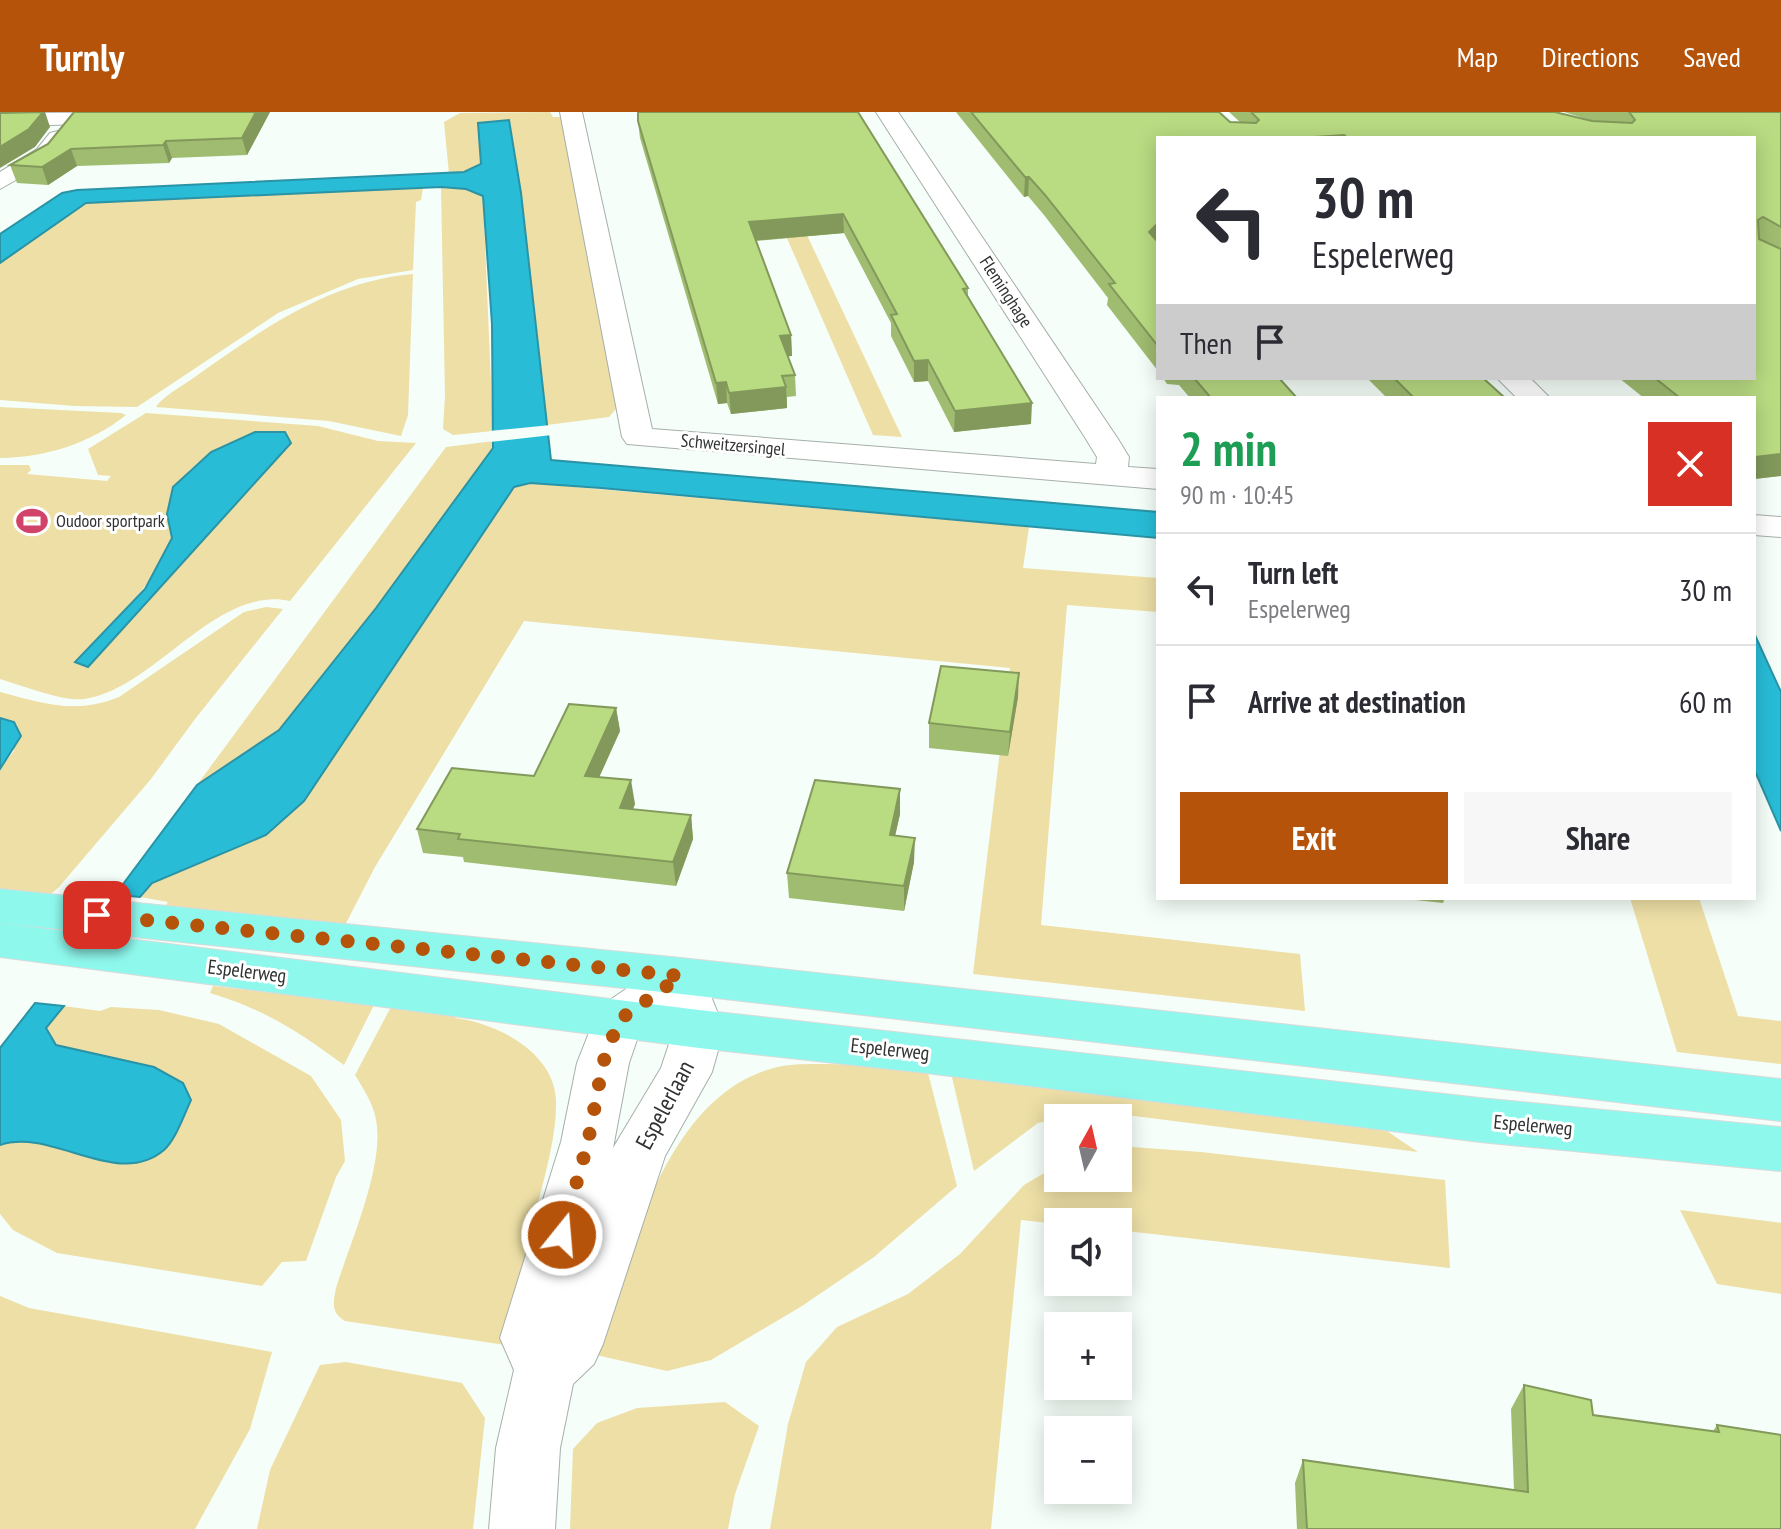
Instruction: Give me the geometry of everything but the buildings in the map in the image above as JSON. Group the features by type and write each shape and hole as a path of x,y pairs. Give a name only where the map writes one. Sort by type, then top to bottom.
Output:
{"main road":[{"name":"Espelerweg","path":"14,924 142,938 681,976 1781,1100"},
{"name":"Espelerweg","path":"142,938 619,1020 942,1055 1480,1120 1781,1149"}],"street":[{"path":"0,120 207,112"},
{"name":"Schweitzersingel","path":"571,112 638,437 1156,479"},
{"name":"Fleminghage","path":"887,112 1102,439 1113,457 1111,475"},
{"path":"0,182 45,154 84,115"},
{"path":"1514,380 1533,396"},
{"path":"1756,525 1781,527"},
{"path":"522,1529 528,1448 545,1370 530,1338 585,1156 603,1063 619,1020 681,976 699,1029"},
{"name":"Espelerlaan","path":"545,1370 573,1344 639,1151 686,1072 699,1029"}],"shaded area":[{"path":"550,112 553,117 562,117 616,409 609,417 547,425 521,193 509,121 489,121 481,164 464,172 449,174 444,122 460,113"},
{"path":"766,148 902,437 873,435 748,149"},
{"path":"441,187 466,189 483,196 493,431 453,435 443,429"},
{"path":"423,188 421,200 416,202 413,270 358,279 278,313 137,407 0,400 0,263 86,203"},
{"path":"413,274 408,415 401,436 329,421 156,407 223,357 300,309 354,286"},
{"path":"0,407 126,415 97,434 67,447 34,455 0,458"},
{"path":"146,413 318,426 378,441 416,443 290,601 263,600 236,608 211,622 136,677 110,691 75,699 54,696 0,679 0,465 29,465 31,470 27,474 107,481 111,476 98,475 88,449","holes":["255,432 144,607 91,645 136,597 163,557 171,538 168,511 172,496 188,471 213,453"]},
{"path":"494,441 493,448 376,608 279,730 197,785 446,447"},
{"path":"529,483 1029,527 1023,568 1156,578 1156,612 1067,605 1041,925 1300,954 1305,1011 973,974 1010,668 524,621 375,867 344,927 163,910 168,902 140,897 152,883 202,860 304,802 514,487"},
{"path":"266,607 283,609 151,779 59,887 46,898 0,893 0,769 14,751 14,722 0,718 0,692 74,706 119,697 244,612"},
{"path":"1631,900 1700,900 1738,1016 1781,1021 1781,1064 1677,1052"},
{"path":"213,986 374,1005 344,1065 280,1023 247,1006 210,993"},
{"path":"392,1005 457,1012 455,1018 505,1033 534,1054 553,1083 556,1113 553,1139 505,1345 345,1321 335,1311 336,1288 376,1159 373,1108 355,1075"},
{"path":"64,1006 100,1011 111,1007 159,1010 219,1024 311,1076 341,1120 345,1161 336,1177 306,1261 282,1262 262,1286 57,1253 13,1230 0,1214 0,1145 35,1143 93,1159 62,1046 56,1045 46,1028"},
{"path":"852,1058 928,1073 957,1186 874,1257 802,1306 711,1360 667,1371 596,1355 621,1275 655,1187 677,1147 704,1112 736,1085 774,1068 801,1064 847,1064"},
{"path":"951,1073 1372,1121 1418,1152 1132,1116 1132,1104 1044,1104 1044,1122 1038,1123 974,1171"},
{"path":"1132,1147 1445,1180 1450,1268 1132,1232 1132,1208 1044,1208 1044,1222 1021,1220 991,1529 770,1529 788,1424 806,1362 837,1327 908,1294 960,1254 1024,1185 1044,1173 1044,1192 1132,1192"},
{"path":"1680,1210 1781,1223 1781,1294 1717,1284"},
{"path":"0,1296 29,1308 272,1352 250,1429 195,1529 0,1529"},
{"path":"346,1362 462,1383 485,1418 473,1529 257,1529 270,1470 320,1365"},
{"path":"725,1402 759,1426 735,1494 728,1529 570,1529 573,1449 597,1423 637,1408"}],"water":[{"path":"509,120 521,193 551,460 1156,512 1156,538 601,488 530,483 514,487 304,801 266,835 152,883 140,897 115,895 197,785 279,730 376,608 493,448 492,324 483,196 466,189 441,187 86,203 0,263 0,234 62,193 77,190 464,172 481,164 478,123"},
{"path":"255,432 285,432 291,443 88,667 75,662 145,589 172,538 167,514 173,487 211,452"},
{"path":"1756,637 1781,692 1781,831 1756,774"},
{"path":"0,718 14,722 21,736 0,769"},
{"path":"35,1003 64,1006 46,1028 56,1045 154,1067 183,1083 191,1100 176,1133 164,1150 146,1161 126,1164 41,1144 20,1142 0,1145 0,1048"}],"pier":[{"path":"551,425 552,435 490,442 489,431"}],"place":[{"name":"Oudoor sportpark","path":"32,521"}],"route":[{"path":"97,915 681,976 619,1020 603,1063 588,1142 562,1235"}]}
